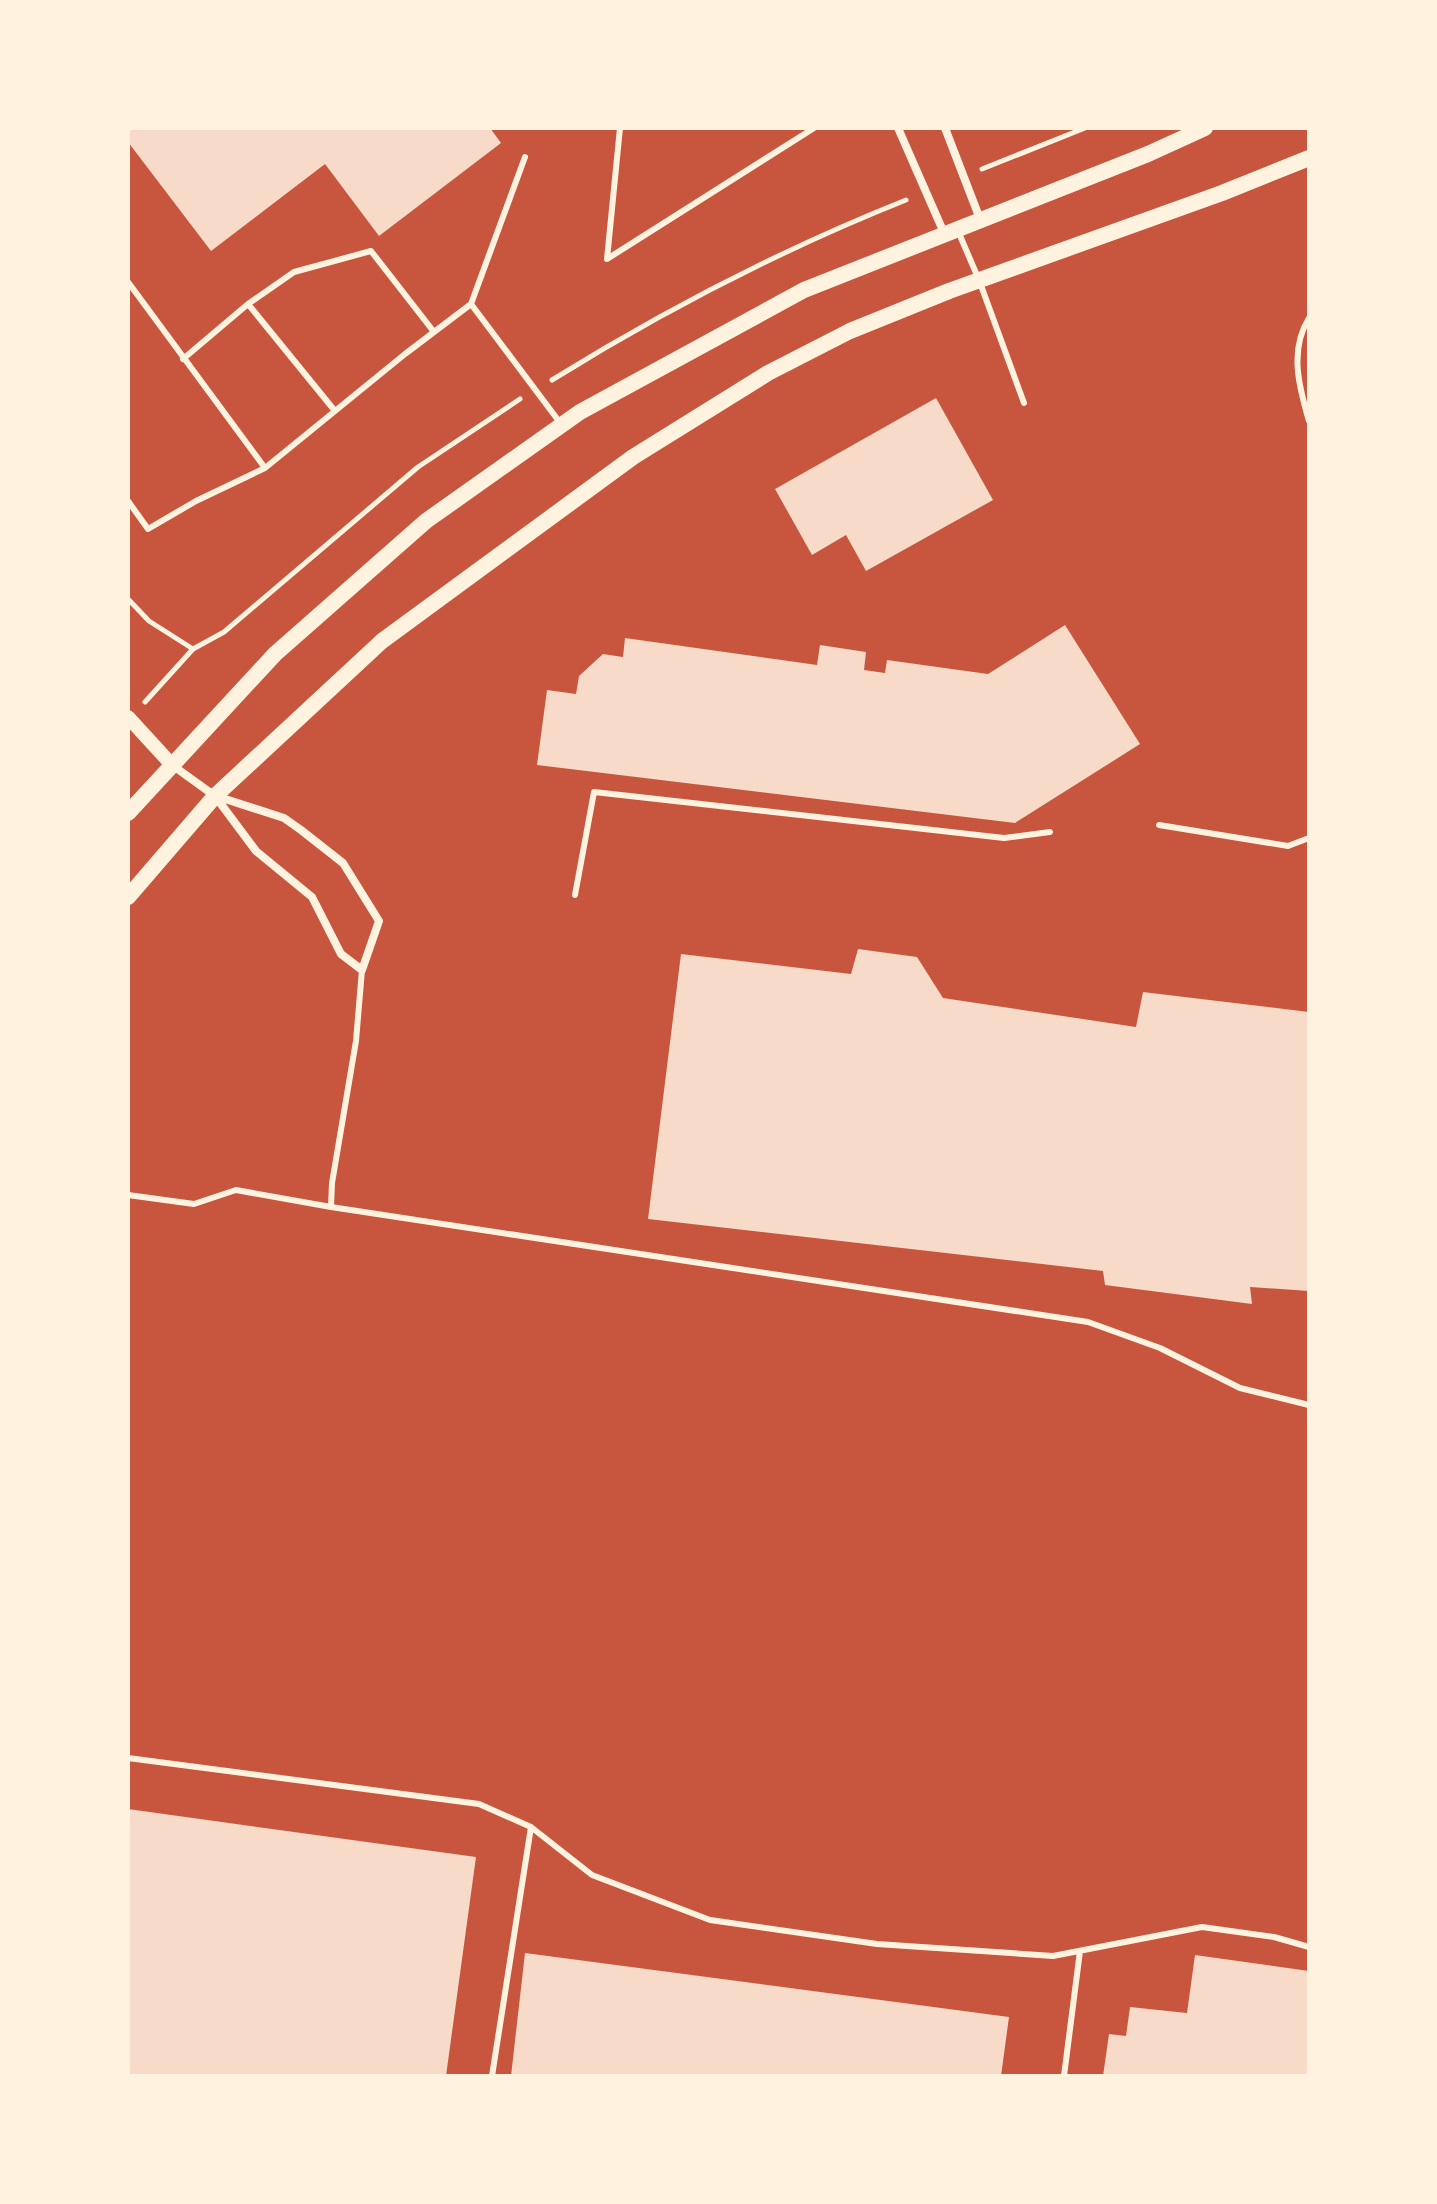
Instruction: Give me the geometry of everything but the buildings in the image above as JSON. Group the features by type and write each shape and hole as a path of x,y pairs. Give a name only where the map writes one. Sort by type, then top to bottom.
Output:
{"main road":[{"path":"128,813 275,654 426,521 580,412 804,290 1148,154 1205,128"},
{"path":"128,897 215,796 382,641 633,457 781,366 850,331 1309,158"}],"street":[{"path":"898,128 950,231"},
{"path":"945,128 980,219"},
{"path":"129,718 172,765 215,796 256,851 312,897 341,954 362,970 379,921 343,863 284,818 215,796"}],"lane":[{"path":"620,128 607,259 814,128"},
{"path":"128,501 148,529 196,501 265,468 471,304 525,157"},
{"path":"950,231 979,280 1024,403"},
{"path":"183,359 248,304 294,272 371,251 434,332"},
{"path":"128,282 265,468"},
{"path":"248,304 335,411"},
{"path":"471,304 561,425"},
{"path":"1309,318 1303,327 1296,354 1301,396 1309,421"},
{"path":"575,895 594,792 1004,838 1050,832"},
{"path":"1159,825 1288,846 1309,838"},
{"path":"331,1207 332,1183 356,1041 362,970"},
{"path":"128,1195 194,1204 236,1190 1088,1322 1160,1348 1240,1388 1309,1405"},
{"path":"128,1758 479,1804 531,1827 592,1875 710,1920 877,1944 1053,1956 1202,1927 1274,1937 1309,1947"},
{"path":"492,2076 531,1827"},
{"path":"1064,2076 1080,1951"}],"path":[{"path":"129,718 193,649"}]}
